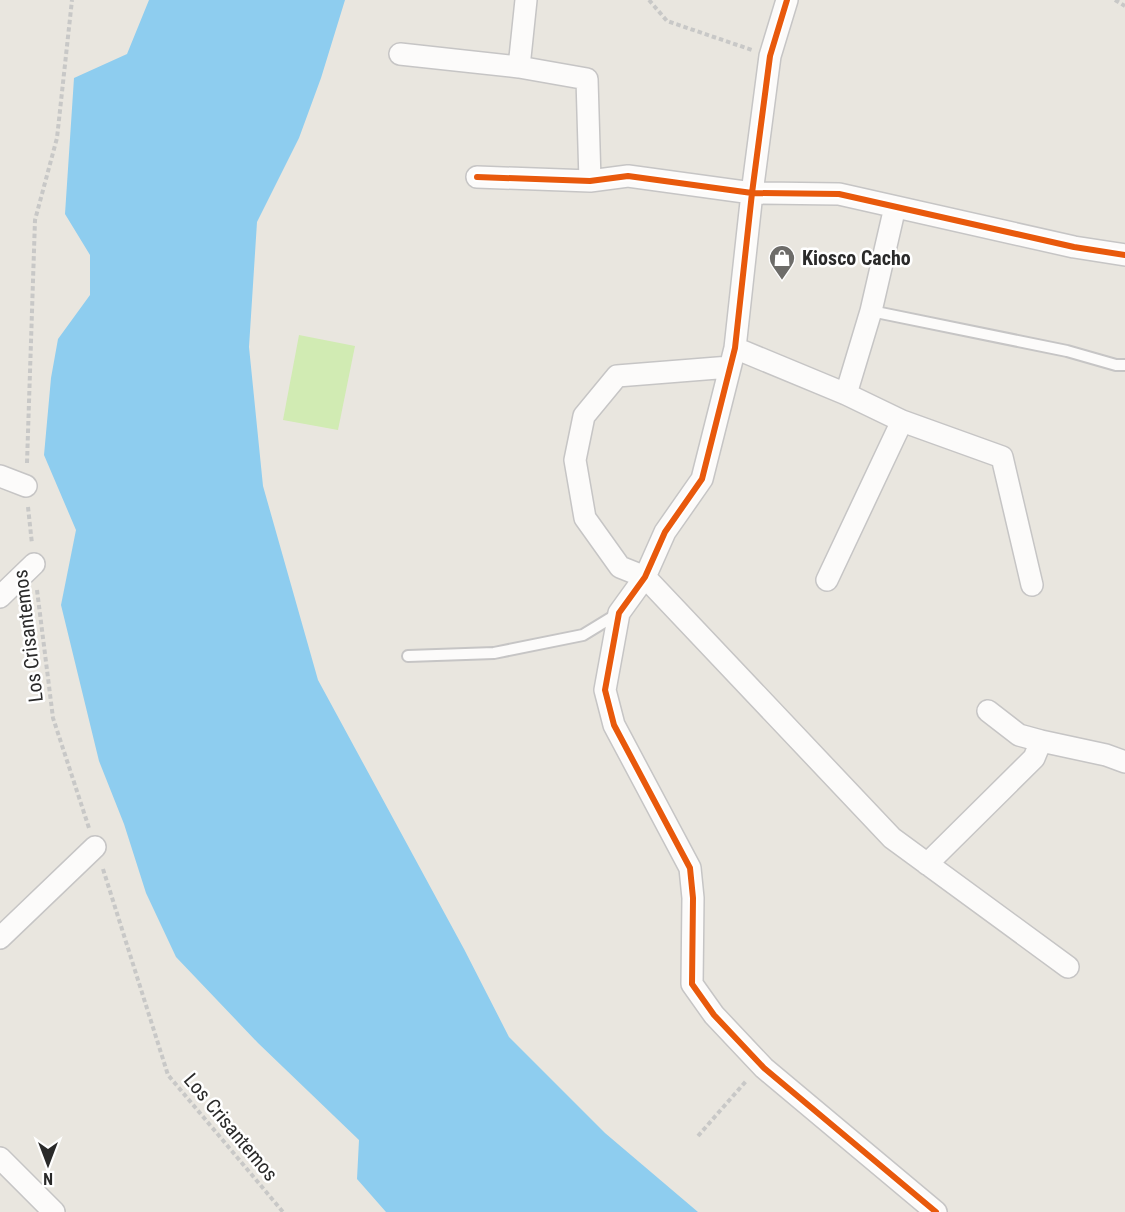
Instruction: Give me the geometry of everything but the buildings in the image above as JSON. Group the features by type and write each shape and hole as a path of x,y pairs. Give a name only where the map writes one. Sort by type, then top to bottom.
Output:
{"street":[{"path":"519,67 526,0"},
{"path":"787,0 770,56 733,358 702,479 665,532 645,577 619,613 605,690 614,725 690,868 693,898 692,984 714,1015 764,1068 936,1212"},
{"path":"400,54 519,67 587,79 590,181"},
{"path":"477,177 590,181 628,176 752,193 839,194 1074,247 1125,255"},
{"path":"846,394 871,311 895,207"},
{"path":"1032,585 1002,457 902,421 846,394 733,358 617,376 584,416 574,460 585,518 620,567 645,577 892,838 1068,967"},
{"path":"827,580 902,421"},
{"path":"0,476 26,486"},
{"path":"0,597 34,564"},
{"path":"988,711 1019,735 1106,755 1125,762"},
{"path":"927,864 1034,758 1041,741"},
{"path":"0,938 95,847"},
{"path":"0,1158 54,1212"}],"lane":[{"path":"871,311 1125,365"},
{"path":"408,656 494,653 583,635 619,613"}],"path":[{"path":"649,0 654,2 667,21 770,56"},
{"path":"1115,0 1125,6"},
{"path":"698,1136 746,1081 764,1068"}],"green space":[{"path":"299,335 355,346 338,430 283,420"}],"water":[{"path":"149,0 345,0 321,78 299,138 257,222 249,347 263,486 318,680 464,949 509,1037 605,1133 698,1212 386,1212 357,1179 359,1140 258,1043 176,957 146,893 124,824 99,761 61,605 76,530 44,455 51,378 58,339 90,295 90,255 65,214 74,78 127,54"}],"cycle path":[{"path":"787,0 770,56 735,348 702,479 665,532 645,577 619,613 605,690 614,725 690,868 693,898 692,984 714,1015 764,1068 936,1212"},
{"path":"477,177 590,181 628,176 752,193 839,194 1074,247 1125,255"}],"place":[{"name":"Kiosco Cacho","path":"782,281"}]}
